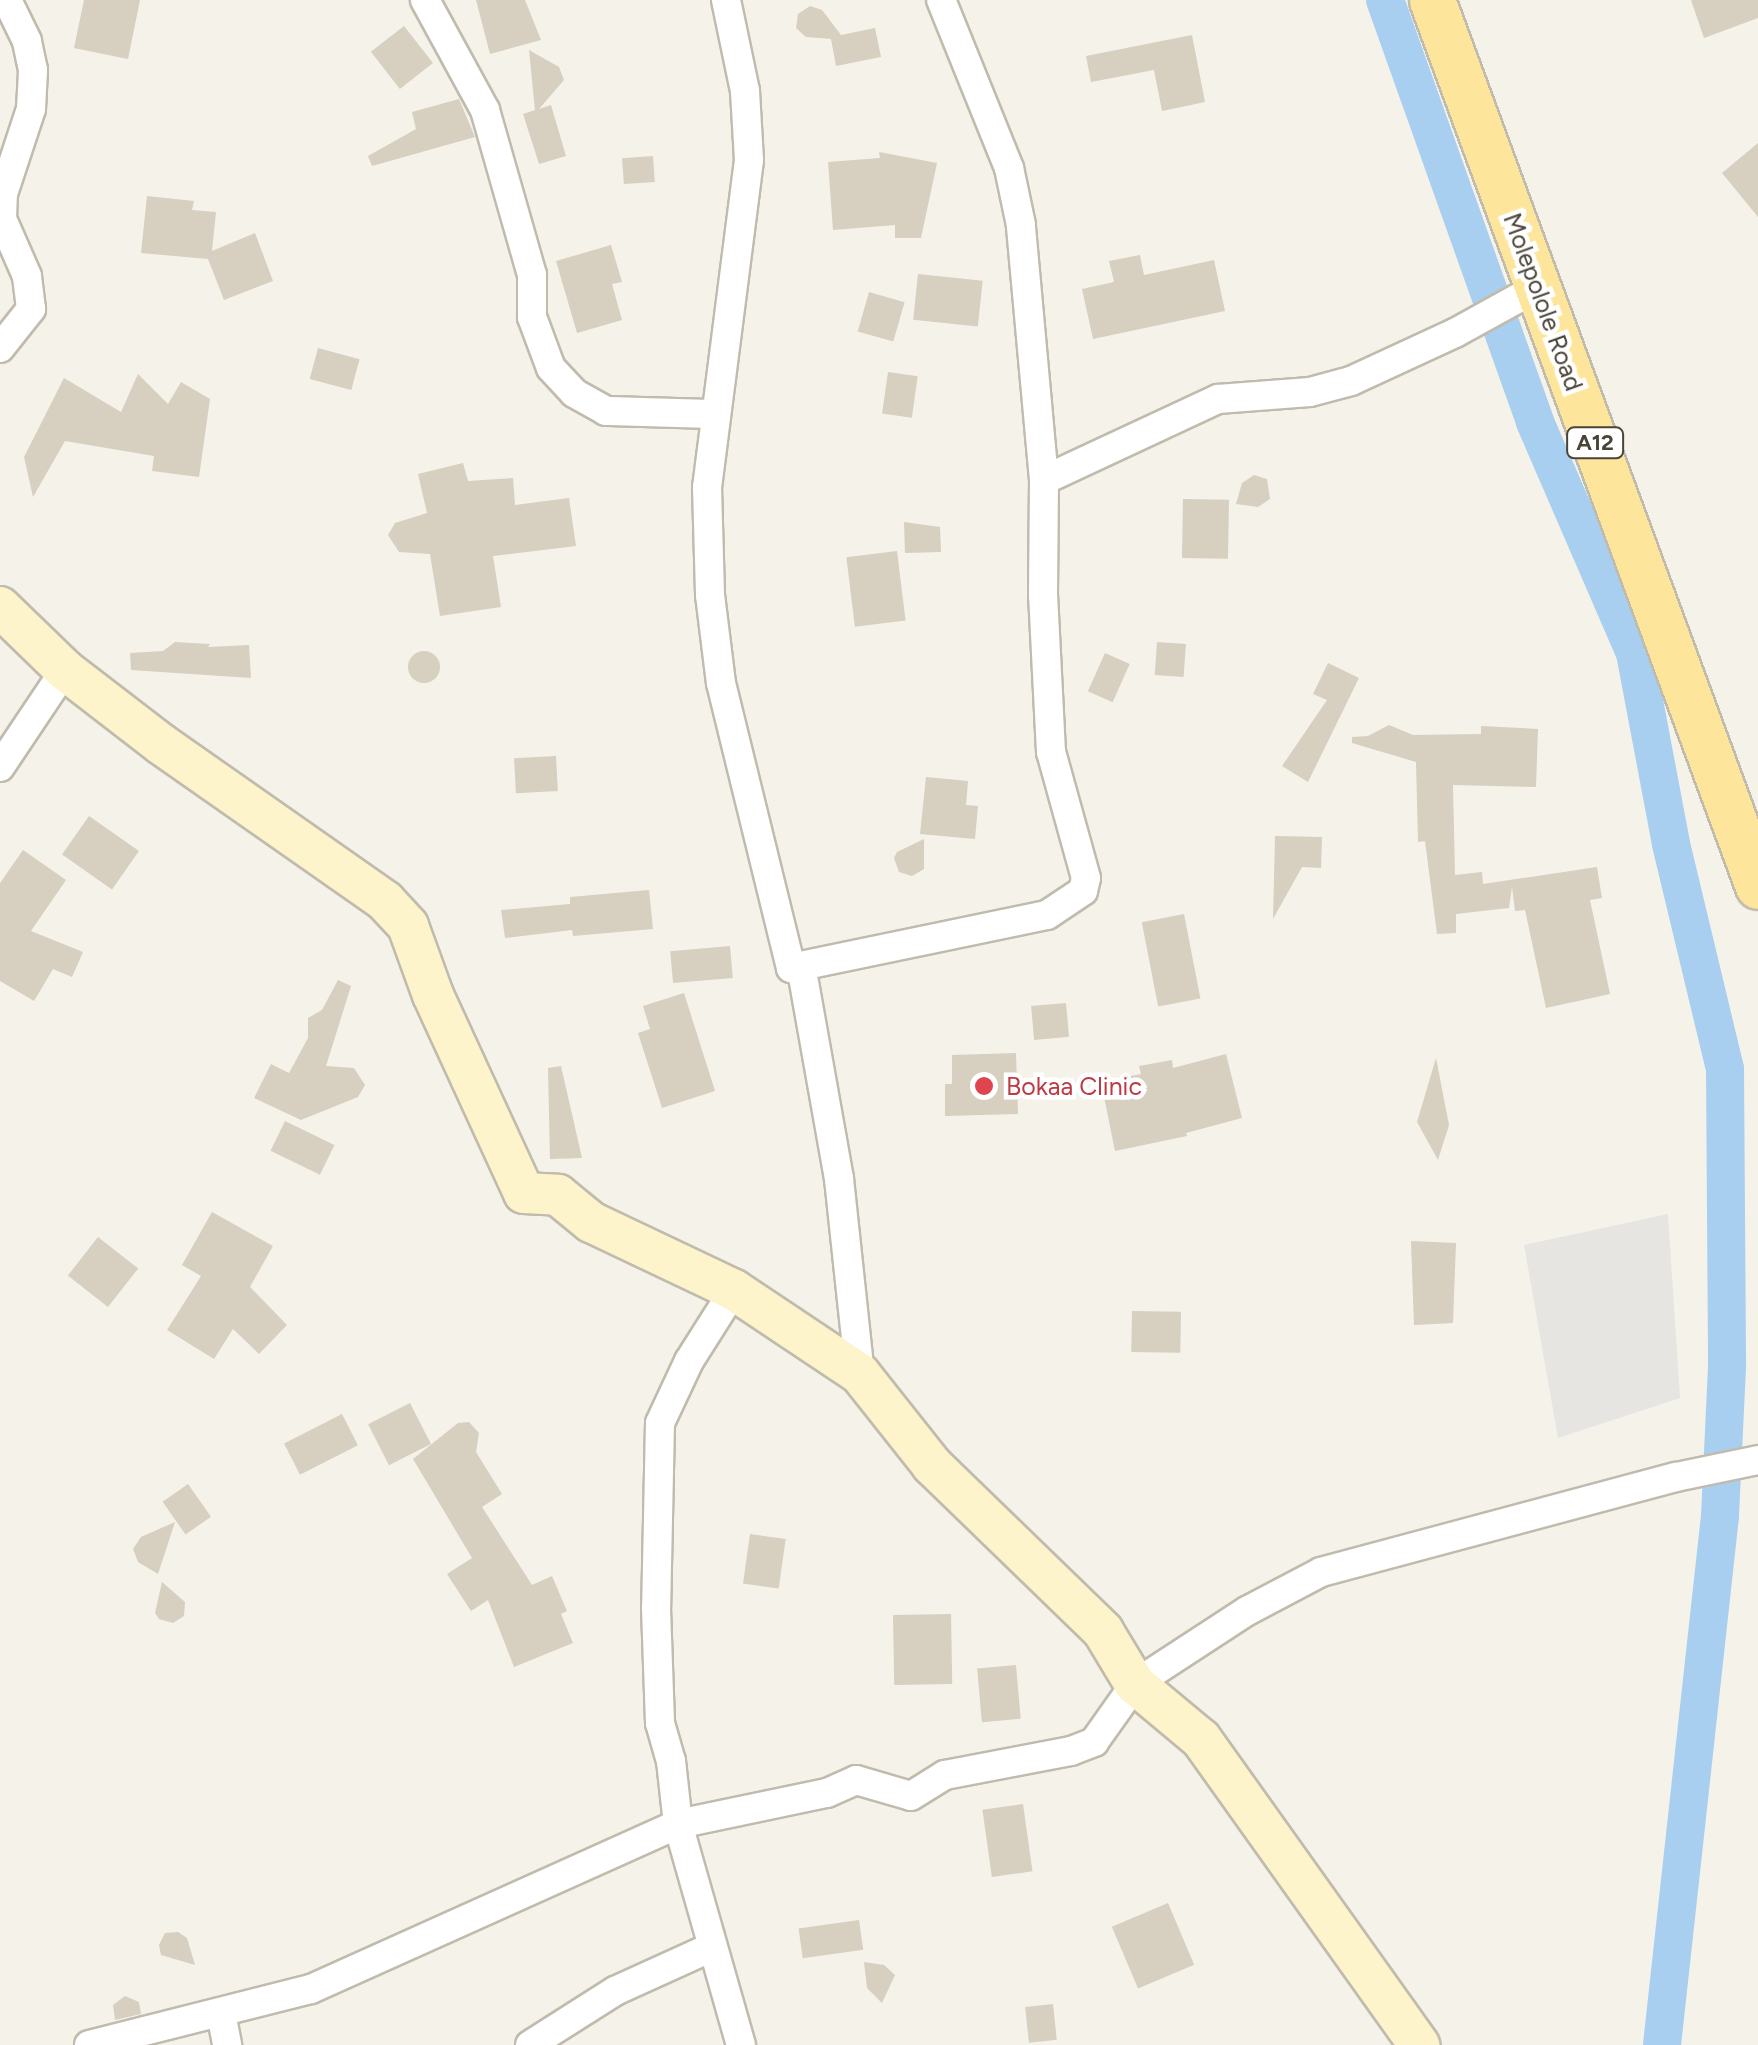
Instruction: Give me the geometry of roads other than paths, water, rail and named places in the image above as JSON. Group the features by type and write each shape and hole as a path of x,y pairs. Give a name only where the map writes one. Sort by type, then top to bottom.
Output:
{"main road":[{"name":"Molepolole Road","path":"1432,0 1460,86 1540,286 1630,544 1758,886"}],"street":[{"path":"0,348 32,309 27,276 2,219 4,194 31,109 33,70 27,41 7,0"},
{"path":"425,0 485,110 532,275 532,318 551,368 574,393 606,411 714,414"},
{"path":"726,0 745,91 748,160 707,487 710,595 721,683 791,968"},
{"path":"791,968 1046,915 1083,892 1086,878 1051,752 1043,595 1044,480 1017,206 1009,168 941,0"},
{"path":"1044,480 1218,399 1310,392 1350,382 1540,286"},
{"path":"0,608 65,670 161,744 385,901 408,926 433,996 524,1193 558,1195 591,1222 734,1290 860,1374 932,1465 1103,1631 1135,1684 1202,1739 1420,2045"},
{"path":"0,767 65,670"},
{"path":"791,968 802,971 836,1160 860,1374"},
{"path":"734,1290 690,1361 660,1423 656,1608 660,1723 672,1761 678,1824 710,1948 741,2045"},
{"path":"89,2045 311,1988 678,1824 827,1792 856,1780 912,1796 945,1775 1071,1751 1094,1742 1135,1684 1247,1611 1321,1572 1676,1477 1755,1461"},
{"path":"530,2045 614,1991 710,1948"},
{"path":"221,2014 227,2045"}],"waterway":[{"path":"1385,0 1535,422 1635,653 1671,844 1725,1069 1727,1367 1720,1516 1662,2045"}],"place":[{"name":"Bokaa Clinic","path":"984,1086"}]}
